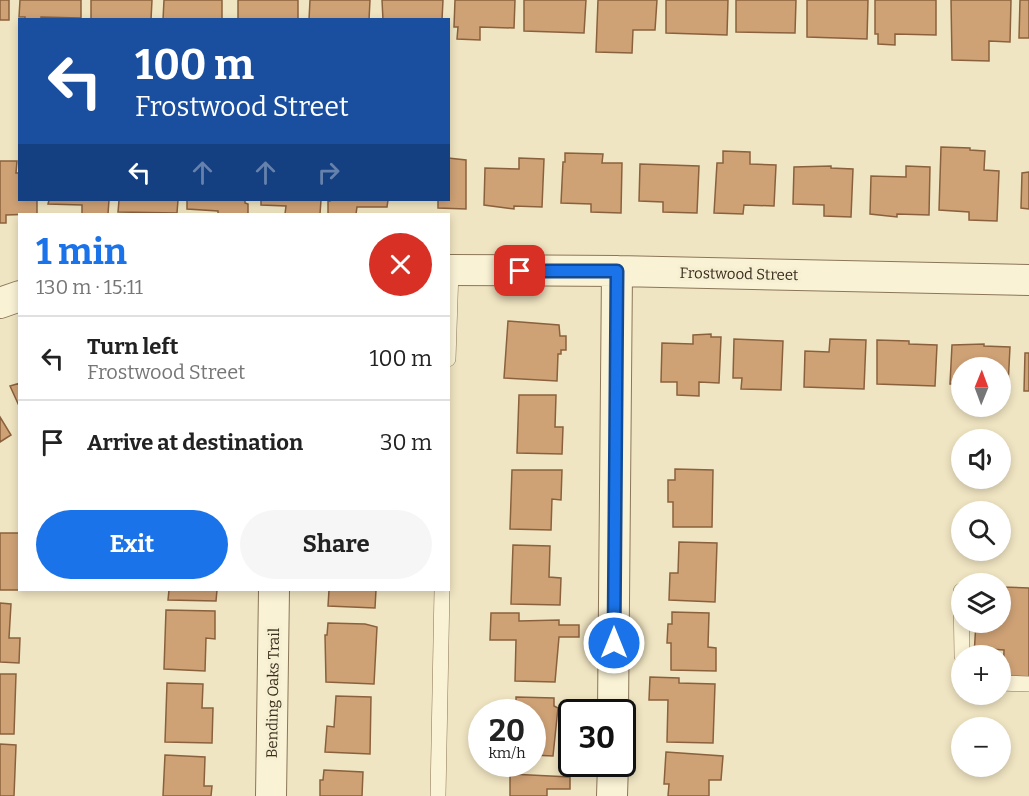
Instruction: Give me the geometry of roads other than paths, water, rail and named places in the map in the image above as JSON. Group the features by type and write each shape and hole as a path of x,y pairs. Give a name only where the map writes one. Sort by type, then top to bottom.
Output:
{"street":[{"name":"Frostwood Street","path":"450,270 617,271 1029,280"},
{"path":"613,699 617,271"},
{"path":"0,303 18,297"},
{"name":"Bending Oaks Trail","path":"271,796 274,591"},
{"path":"612,796 613,777"}],"lane":[{"path":"438,796 442,591"},
{"path":"1011,683 1029,684"}]}
